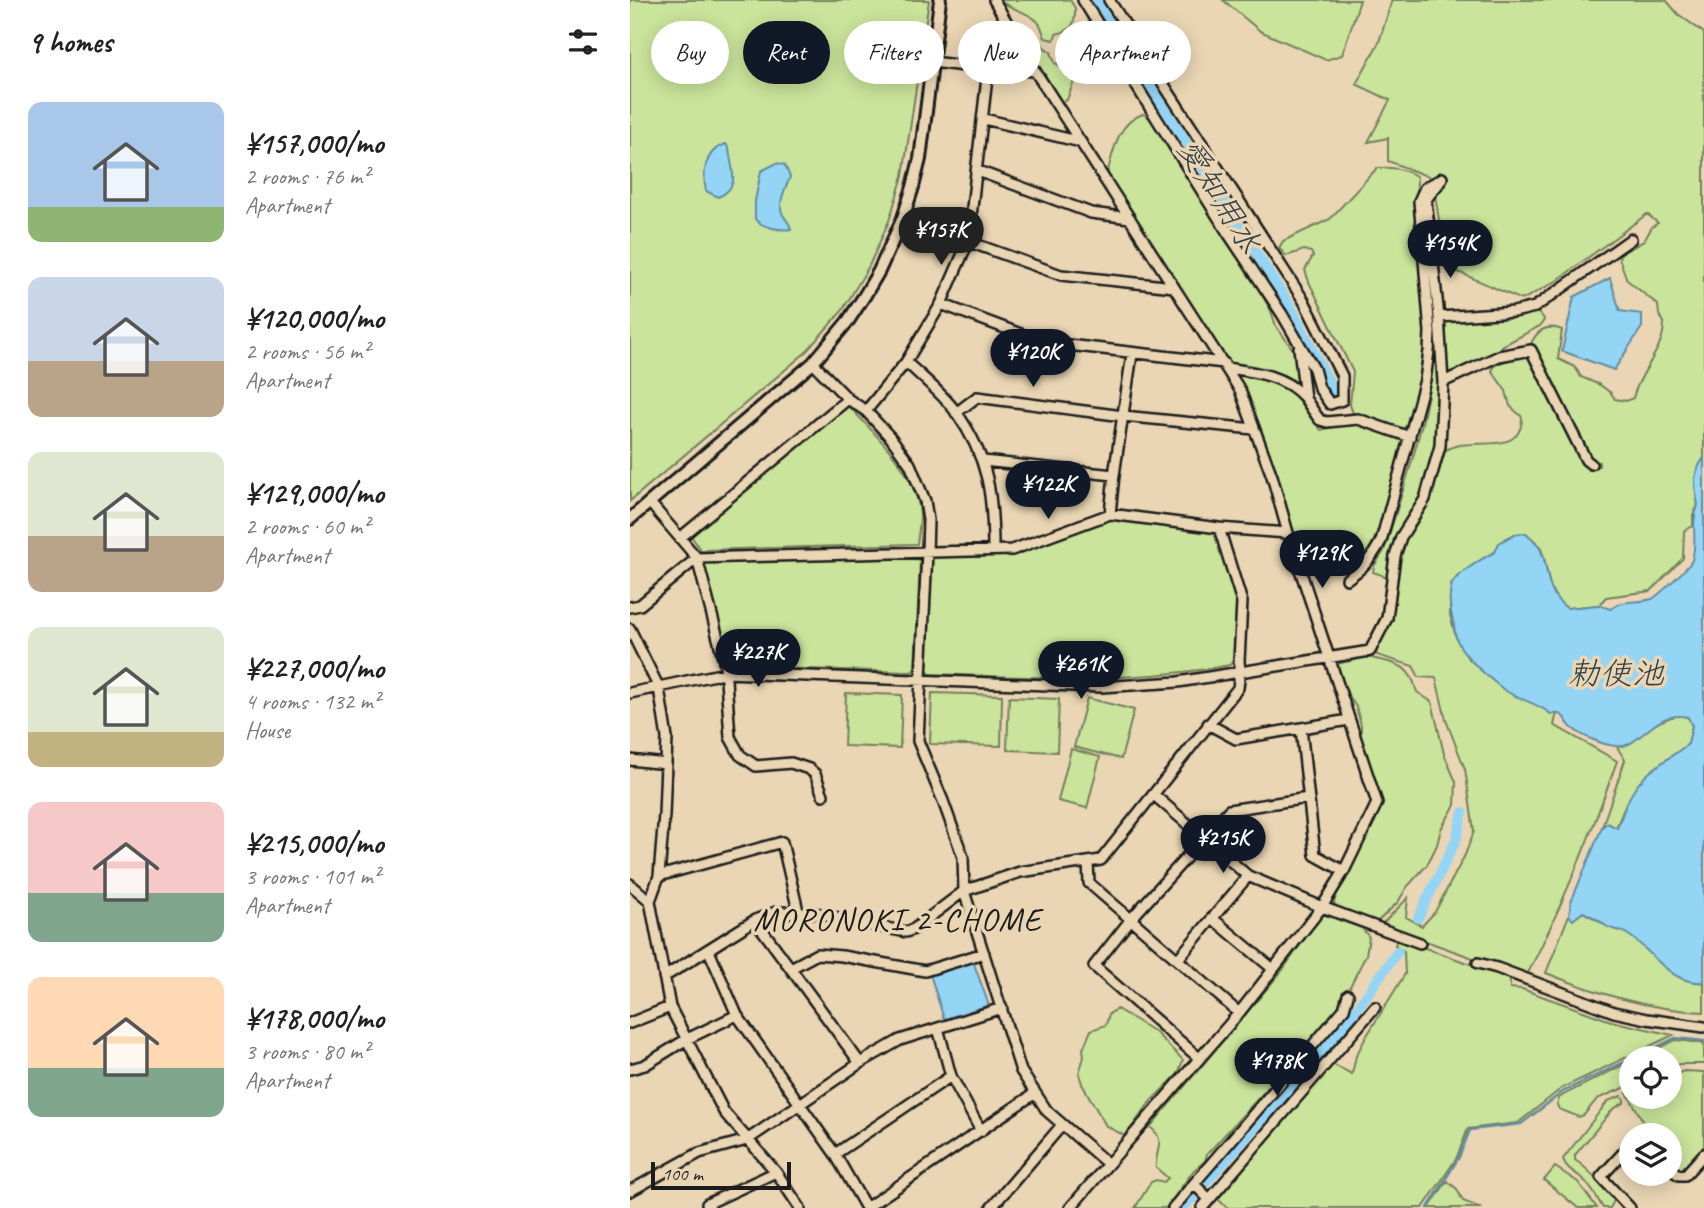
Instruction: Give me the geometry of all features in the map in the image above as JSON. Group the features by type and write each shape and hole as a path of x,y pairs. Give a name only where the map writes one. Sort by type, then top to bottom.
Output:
{"street":[{"path":"937,21 940,0"},
{"path":"994,0 1006,21"},
{"path":"1083,0 1228,233 1282,314 1314,369 1319,388 1329,404 1342,400 1342,376 1304,301 1109,0"},
{"path":"1041,80 1240,390 1272,476 1288,533 1377,803 1344,871 1322,907 1239,1013 1070,1208"},
{"path":"630,519 813,363 848,321 879,271 903,218 920,159 929,84"},
{"path":"866,411 906,362 941,304 968,242 987,84"},
{"path":"984,119 1081,142"},
{"path":"978,171 1090,213 1130,218"},
{"path":"630,693 725,673 1101,687 1178,682 1370,651 1387,618 1395,556 1401,537 1425,499 1440,446 1443,382 1426,200 1442,178 1425,188 1419,201 1430,332 1425,380 1381,541 1373,557 1348,579"},
{"path":"903,218 1061,275 1174,287"},
{"path":"1439,317 1514,312 1535,307 1630,239"},
{"path":"941,304 1042,342 1225,365 1278,378 1305,398 1320,420 1327,422 1358,419 1410,437"},
{"path":"1298,343 1305,398"},
{"path":"1443,382 1499,356 1531,350 1586,460 1591,464"},
{"path":"1110,514 1132,354"},
{"path":"906,362 956,412 983,461 993,505 993,550"},
{"path":"813,363 848,399 866,411 891,438 910,464 925,500 928,520 918,741 963,857 964,891 1021,1071 1047,1111 1108,1164"},
{"path":"956,412 977,397 1123,416 1254,429"},
{"path":"680,538 848,399"},
{"path":"983,461 1114,475"},
{"path":"650,503 696,558 725,673 730,737 740,755 756,766 791,763 809,769 815,774 823,795"},
{"path":"630,607 640,605 696,558 1012,550 1110,514 1219,528 1288,533"},
{"path":"664,977 755,920 776,912 798,911 906,932 914,929 964,891 1020,872 1101,860 1237,688 1242,602 1219,528"},
{"path":"630,629 659,688 667,738 659,876 650,901 670,1007 724,1112 776,1172 800,1208"},
{"path":"1208,724 1236,739 1349,720"},
{"path":"1301,728 1315,855 1344,871"},
{"path":"630,760 666,764"},
{"path":"1154,795 1248,876 1420,943"},
{"path":"1199,1058 1094,966 1131,919 1229,810 1308,797"},
{"path":"659,876 782,842 798,911"},
{"path":"1088,863 1089,883 1239,1013"},
{"path":"1178,959 1248,876"},
{"path":"630,884 650,901"},
{"path":"1212,918 1273,969"},
{"path":"755,920 860,1063"},
{"path":"709,951 737,1015 835,1154 866,1208 1034,1094"},
{"path":"791,968 817,954 925,971 984,953"},
{"path":"1478,963 1614,1012 1704,1027"},
{"path":"1174,1208 1344,1010 1348,995"},
{"path":"630,1023 670,1007"},
{"path":"1202,1208 1376,1007"},
{"path":"630,1191 699,1153 747,1140 860,1063 900,1040 1002,1008"},
{"path":"630,1069 645,1065 687,1039 737,1015"},
{"path":"938,1028 951,1076 981,1131"},
{"path":"835,1154 951,1076"},
{"path":"991,1208 1062,1125"},
{"path":"1619,1157 1601,1177 1630,1208"},
{"path":"1682,1175 1702,1161"},
{"path":"709,1208 707,1205 776,1172"},
{"path":"1195,1186 1208,1198"}],"green space":[{"path":"630,0 929,0 926,21 844,21 844,84 917,84 903,176 889,221 869,266 842,311 805,353 630,501"},
{"path":"1000,0 1070,0 1075,8 1075,19 1055,21 1054,40 1045,38 1041,21"},
{"path":"1223,0 1360,0 1342,55 1326,60 1260,31"},
{"path":"1392,0 1666,0 1678,14 1704,33 1704,458 1696,475 1698,505 1693,516 1693,526 1684,531 1683,558 1651,591 1606,597 1599,605 1567,608 1559,602 1550,586 1539,545 1526,533 1515,534 1505,539 1495,552 1459,575 1451,585 1450,615 1456,637 1467,657 1502,688 1536,703 1551,714 1557,713 1554,725 1617,761 1575,871 1526,977 1381,925 1408,898 1406,917 1422,926 1435,912 1465,855 1474,831 1465,769 1446,720 1436,678 1419,677 1413,666 1377,655 1375,649 1390,618 1402,549 1410,528 1430,499 1445,451 1467,444 1504,442 1513,438 1520,430 1522,417 1510,406 1506,391 1492,371 1495,365 1531,354 1590,466 1599,466 1599,462 1587,458 1531,344 1536,335 1547,328 1562,330 1558,359 1575,367 1581,377 1600,385 1615,399 1626,401 1633,398 1660,342 1664,322 1659,315 1658,305 1627,280 1619,258 1620,254 1644,241 1652,227 1658,223 1647,214 1555,282 1522,300 1447,267 1432,178 1388,161 1388,138 1368,142 1390,100 1356,84 1379,42"},
{"path":"1041,43 1051,52 1055,63 1055,84 1073,84 1067,100 1062,102 1041,69"},
{"path":"1143,114 1155,121 1248,269 1271,311 1276,326 1297,357 1301,393 1288,381 1230,366 1107,174 1122,131 1134,118"},
{"path":"1377,168 1398,169 1417,177 1426,340 1421,380 1404,431 1353,413 1350,405 1353,372 1305,270 1313,256 1311,252 1304,250 1286,256 1279,248 1283,241 1330,219"},
{"path":"1535,311 1544,320 1540,326 1502,346 1499,353 1446,378 1442,323 1448,318"},
{"path":"1437,319 1440,365 1438,441 1423,498 1406,524 1387,580 1373,572 1374,566 1384,551 1419,437 1430,379 1433,320"},
{"path":"1233,371 1274,379 1290,389 1321,430 1352,423 1361,424 1402,439 1396,472 1378,531 1362,560 1353,567 1333,568 1300,557 1286,509"},
{"path":"848,405 893,455 912,484 920,516 917,544 701,550 691,536"},
{"path":"1113,519 1209,530 1215,535 1239,606 1235,657 1230,665 1117,677 930,674 927,669 931,560 936,556 1012,554"},
{"path":"916,558 920,561 915,668 912,672 732,667 727,663 702,568 706,563"},
{"path":"1367,657 1393,663 1405,669 1410,674 1417,692 1432,702 1444,754 1456,782 1455,805 1441,829 1427,865 1407,887 1398,902 1376,923 1337,908 1334,903 1380,803 1361,737 1356,707 1348,695 1337,664"},
{"path":"846,693 902,695 900,748 844,746"},
{"path":"932,693 1002,695 1001,746 930,744"},
{"path":"1009,697 1059,699 1057,752 1007,750"},
{"path":"1087,698 1134,710 1121,759 1074,747"},
{"path":"1677,715 1688,717 1692,726 1688,744 1626,804 1616,828 1607,823 1602,827 1625,760 1617,747 1657,723"},
{"path":"1071,749 1100,757 1087,808 1058,801"},
{"path":"1583,912 1611,928 1627,933 1662,965 1681,978 1704,982 1704,1012 1663,1008 1624,999 1546,973 1569,915 1573,919"},
{"path":"1322,914 1362,928 1369,937 1366,955 1337,1012 1207,1154 1205,1161 1194,1170 1166,1208 1135,1208 1151,1182 1164,1182 1168,1178 1156,1168 1159,1141 1150,1127 1282,971"},
{"path":"1397,938 1510,978 1510,988 1522,989 1611,1021 1673,1035 1650,1046 1619,1046 1619,1061 1562,1088 1518,1123 1468,1129 1456,1159 1423,1208 1227,1208 1218,1199 1332,1064 1352,1074 1356,1056 1366,1037 1405,974 1404,951 1395,945"},
{"path":"1117,1009 1155,1032 1183,1060 1178,1074 1151,1101 1125,1136 1106,1126 1082,1084 1079,1073 1084,1057 1083,1049 1091,1030 1106,1025 1109,1014"},
{"path":"1675,1040 1704,1043 1704,1064 1682,1064 1682,1046 1663,1046"},
{"path":"1619,1067 1619,1090 1597,1099 1584,1115 1579,1117 1559,1109 1559,1098"},
{"path":"1682,1072 1704,1072 1704,1146 1683,1169 1682,1123 1644,1123 1636,1109 1682,1109"},
{"path":"1619,1097 1619,1106 1613,1109 1575,1155 1575,1160 1615,1199 1610,1208 1603,1208 1589,1186 1563,1159 1608,1101"},
{"path":"1555,1167 1578,1182 1597,1208 1578,1208 1544,1180"},
{"path":"1447,1181 1457,1189 1463,1201 1481,1208 1429,1208"}],"water":[{"path":"726,144 733,170 733,183 718,197 706,191 705,170 713,151"},
{"path":"777,163 785,165 790,177 781,209 791,229 772,228 755,219 755,201 761,171"},
{"path":"1610,278 1620,311 1642,314 1642,327 1614,370 1562,351 1574,297"},
{"name":"勅使池","path":"1704,458 1704,982 1681,978 1627,934 1608,927 1583,912 1573,920 1569,915 1571,902 1602,827 1607,823 1617,828 1630,797 1641,781 1688,744 1692,726 1688,717 1665,719 1625,746 1611,745 1586,737 1571,727 1562,715 1551,714 1509,693 1476,665 1463,651 1456,637 1450,598 1454,580 1495,552 1499,543 1515,534 1526,533 1538,545 1550,586 1559,602 1567,608 1599,605 1610,609 1626,602 1652,599 1674,581 1692,560 1698,505 1696,475"},
{"path":"973,961 987,1006 944,1019 930,974"}],"waterway":[{"name":"愛知用水","path":"1096,0 1293,311 1336,396"},
{"name":"愛知用水","path":"1418,918 1456,840 1463,812"},
{"name":"愛知用水","path":"1183,1208 1341,1031 1398,951"},
{"path":"1659,1046 1675,1038 1704,1041"},
{"path":"1428,1208 1459,1157 1470,1130 1521,1124 1564,1091 1619,1065"}],"district":[{"name":"MORONOKI 2-CHOME","path":"898,919"}]}
